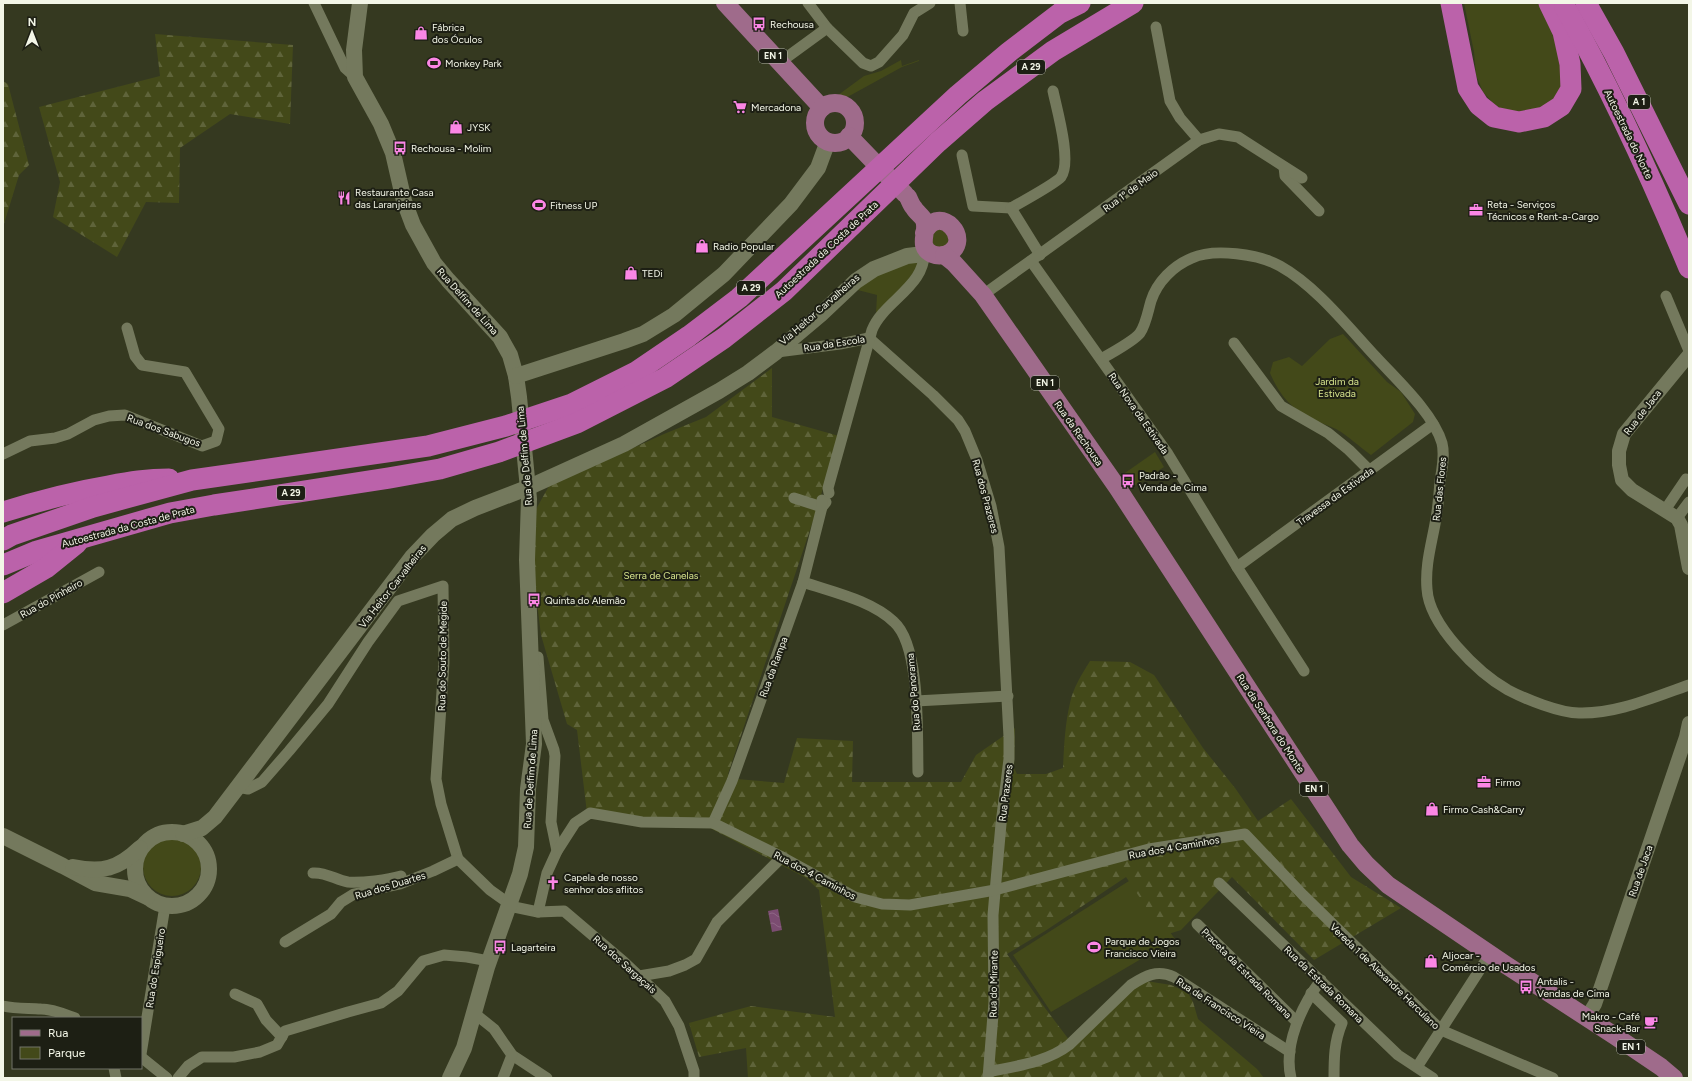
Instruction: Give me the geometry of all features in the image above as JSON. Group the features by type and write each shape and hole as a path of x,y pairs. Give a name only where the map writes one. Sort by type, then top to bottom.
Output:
{"highway":[{"name":"A 29","path":"3,540 12,535 92,507 192,480 435,444 506,426 572,404 636,372 689,336 739,298 958,95 1009,52 1060,13 1080,3"},
{"name":"Autoestrada da Costa de Prata","path":"3,565 37,551 170,513 440,469 499,452 577,423 659,382 724,338 784,290 938,142 985,101 1054,51 1133,3"},
{"path":"1451,3 1468,88 1479,105 1494,117 1519,122 1544,117 1561,106 1571,89 1570,64 1563,32 1549,3"},
{"name":"Autoestrada do Norte","path":"1563,3 1593,58 1628,130 1664,208 1689,268"},
{"name":"A 1","path":"1586,3 1614,53 1689,204"},
{"path":"3,512 42,500 149,479 192,480"},
{"path":"3,593 46,568 84,537"}],"main road":[{"name":"Rua Delfim de Lima","path":"360,3 354,50 355,77 381,124 393,153 404,201 413,225 434,263 500,337 510,355 516,376 519,397"},
{"name":"EN 1","path":"725,3 822,108"},
{"path":"834,103 841,104 851,112 854,118 854,124 849,136 838,142 828,141 820,136 815,125 818,113 822,108 828,104 834,103"},
{"name":"EN 1","path":"849,136 908,197 932,217 953,227 957,240"},
{"path":"516,376 643,334 674,315 724,274 791,204 818,168 828,141"},
{"name":"EN 1","path":"908,197 914,208 924,220 930,247"},
{"path":"940,221 930,225 930,247 953,250 957,240"},
{"name":"Rua da Rechousa","path":"957,240 961,259 972,280 1117,487"},
{"name":"Via Heitor Carvalheiras","path":"719,391 797,330 845,284 859,273 879,262 915,246 930,247"},
{"name":"Rua da Rechousa","path":"930,247 954,263 972,280"},
{"name":"Via Heitor Carvalheiras","path":"3,836 94,883 130,889 165,906 178,906 190,902 200,894 206,884 209,872 207,845 208,831 215,817 412,557 433,535 452,519 475,508 527,488 624,444 719,391 748,373 776,352 820,315 856,281 895,260 930,247"},
{"name":"Rua de Delfim de Lima","path":"450,1078 464,1048 489,961 520,874 526,847 528,789 534,744 528,607 528,499 519,397"},
{"name":"Rua da Senhora do Monte","path":"1117,487 1358,854 1388,885 1587,1017 1661,1067 1674,1078"},
{"name":"Via Heitor Carvalheiras","path":"63,866 98,871 117,866 129,859 144,844 153,838 162,834 173,832 183,834 202,828 215,817"},
{"path":"183,834 194,839 203,848 208,860"},
{"path":"144,844 138,854 135,866 138,883 148,898"}],"street":[{"path":"314,3 345,68 355,77"},
{"path":"808,3 828,28 863,63 871,66 879,62 903,34 914,13 930,3"},
{"path":"960,3 963,31"},
{"path":"1156,27 1170,100 1180,118 1199,140"},
{"path":"779,63 828,28"},
{"path":"336,50 345,52 354,50"},
{"path":"962,155 973,206 1011,208 1060,178 1065,169 1065,153 1053,91"},
{"name":"Rua 1º de Maio","path":"983,295 1199,140 1219,134 1238,137 1302,178"},
{"name":"Rua 1º de Maio","path":"1284,167 1285,176 1319,211"},
{"name":"Rua Nova da Estivada","path":"1011,208 1035,258 1101,359 1168,454 1237,567 1304,671"},
{"name":"Rua da Escola","path":"913,282 922,278 930,247"},
{"name":"Rua da Escola","path":"776,352 840,344 869,338 878,318 913,282 922,270 930,247"},
{"name":"Rua das Flores","path":"1101,359 1139,334 1154,293 1162,281 1178,265 1194,256 1211,253 1233,253 1278,264 1328,305 1415,399 1433,424 1442,443 1443,458 1436,522 1427,561 1426,591 1432,612 1440,626 1458,647 1482,671 1508,690 1546,706 1578,713 1611,711 1689,684"},
{"path":"1666,296 1689,351"},
{"name":"Rua dos Sabugos","path":"3,454 30,441 55,438 68,434 94,420 120,415 125,415 202,446 216,441 219,430 185,372 142,365 135,356 126,328"},
{"name":"Rua da Rampa","path":"713,823 732,781 803,582 825,496 869,338"},
{"name":"Rua dos Prazeres","path":"869,338 933,395 958,420 965,431 975,454 991,506 999,547 1008,696"},
{"path":"1234,343 1281,406 1328,433 1349,450 1370,471"},
{"name":"Rua de Jaca","path":"1677,518 1632,490 1622,480 1619,465 1619,451 1624,434 1689,355"},
{"name":"Travessa da Estivada","path":"1237,567 1433,424"},
{"path":"1665,510 1686,479 1689,481"},
{"path":"794,498 825,496"},
{"path":"1689,502 1677,518 1681,525 1689,568"},
{"name":"Rua do Pinheiro","path":"3,625 99,572"},
{"name":"Rua do Panorama","path":"803,582 870,605 895,622 905,637 911,653 916,701 918,772"},
{"name":"Rua do Souto de Megide","path":"237,787 248,789 262,782 289,751 328,704 368,642 398,601 443,586 444,662 436,779 441,804 454,861 509,903"},
{"path":"528,607 535,609 543,720 555,756 551,822 554,856"},
{"path":"916,701 1008,696"},
{"name":"Rua Prazeres","path":"995,890 1009,759 1008,696"},
{"name":"Rua de Jaca","path":"1587,1017 1595,1004 1688,738 1689,723"},
{"name":"Rua dos 4 Caminhos","path":"538,912 546,873 554,856 575,823 590,813 642,822 713,823 782,857 855,897 882,904 910,905 995,890 1149,849 1246,834"},
{"name":"Vereda 1 de Alexandre Herculano","path":"1246,834 1303,894 1441,1030 1552,1078"},
{"path":"640,976 669,971 696,959 717,922 782,857"},
{"path":"313,873 320,872 348,882 391,879 454,861"},
{"name":"Rua dos Duartes","path":"285,942 331,914 341,902 354,894 400,884 454,861"},
{"name":"Rua da Estrada Romana","path":"1219,883 1398,1055 1434,1078"},
{"name":"Rua do Mirante","path":"989,1075 994,1002 993,916 995,890"},
{"name":"Rua dos Sargaçais","path":"509,903 514,908 538,912 564,911 640,976 665,1001 679,1026 694,1071 694,1078"},
{"name":"Rua do Espigueiro","path":"142,1048 165,906"},
{"name":"Praceta da Estrada Romana","path":"1197,924 1297,1022"},
{"path":"1417,1067 1490,954"},
{"path":"178,1078 188,1066 202,1057 234,1057 260,1052 277,1045 285,1031 381,1003 398,991 423,961 444,955 489,961"},
{"name":"Rua de Francisco Vieira","path":"989,1075 1059,1052 1069,1045 1131,985 1140,979 1158,973 1166,973 1174,977 1290,1052"},
{"path":"1291,1078 1290,1052 1292,1036 1311,993 1321,980"},
{"path":"1311,993 1342,1023 1337,1034 1334,1054 1334,1078"},
{"path":"235,994 257,1004 266,1020 282,1037"},
{"path":"3,1006 17,1009 49,1010 72,1017"},
{"path":"474,1013 494,1029 512,1055 547,1078"},
{"path":"503,1078 512,1055"},
{"path":"142,1059 167,1078"}],"green space":[{"path":"1464,3 1541,3 1558,39 1565,86 1544,111 1507,113 1493,103 1483,92 1476,75 1474,52"},
{"path":"155,34 293,45 290,124 230,114 180,148 179,203 146,202 117,257 53,217 60,182 39,107 160,76"},
{"path":"901,60 902,66 919,61 902,67 842,100 838,101 834,98 864,76 881,71"},
{"path":"3,81 8,84 29,165 19,175 3,227"},
{"path":"936,228 949,232 948,246 935,248 929,236"},
{"path":"921,262 898,294 876,313 877,295 850,288 892,265"},
{"name":"Jardim da Estivada","path":"1343,334 1387,382 1401,392 1415,414 1413,422 1371,455 1341,432 1300,412 1288,402 1278,389 1270,373 1273,362 1289,357 1302,366 1330,339"},
{"name":"Serra de Canelas","path":"772,368 772,417 839,436 814,518 728,774 736,779 784,783 797,738 853,741 852,782 961,782 976,755 1015,728 1014,768 1017,774 1046,774 1063,768 1064,743 1071,697 1078,681 1090,661 1130,662 1154,675 1203,748 1235,788 1258,821 1291,799 1351,877 1401,908 1314,960 1232,877 1181,930 1165,935 1126,877 1045,931 1007,954 1073,1045 1130,982 1146,981 1171,985 1188,993 1193,1002 1198,1019 1257,1069 1264,1078 748,1078 746,1048 699,1057 689,1023 751,1006 835,1017 819,890 806,878 706,826 587,813 577,730 567,724 541,635 536,595 533,589 535,511 549,486 664,434 706,417"},
{"path":"1155,452 1164,467 1131,488 1122,475"},
{"path":"172,838 183,840 196,851 199,856 201,867 199,878 188,891 183,894 172,896 161,894 148,883 145,878 143,867 145,856 156,843 161,840"},
{"name":"Parque de Jogos Francisco Vieira","path":"1132,879 1175,939 1051,1012 1013,955"}],"water":[{"path":"778,909 782,930 772,932 768,911"}],"place":[{"name":"Rechousa","path":"759,24"},
{"name":"Fábrica dos Óculos","path":"421,33"},
{"name":"Monkey Park","path":"434,63"},
{"name":"Mercadona","path":"740,107"},
{"name":"JYSK","path":"456,127"},
{"name":"Rechousa - Molim","path":"400,148"},
{"name":"Restaurante Casa das Laranjeiras","path":"344,198"},
{"name":"Fitness UP","path":"539,205"},
{"name":"Reta - Serviços Técnicos e Rent-a-Cargo","path":"1476,210"},
{"name":"Radio Popular","path":"702,246"},
{"name":"TEDi","path":"631,273"},
{"name":"Padrão - Venda de Cima","path":"1128,481"},
{"name":"Quinta do Alemão","path":"534,600"},
{"name":"Firmo","path":"1484,782"},
{"name":"Firmo Cash&Carry","path":"1432,809"},
{"name":"Capela de nosso senhor dos aflitos","path":"553,883"},
{"name":"Lagarteira","path":"500,947"},
{"name":"Parque de Jogos Francisco Vieira","path":"1094,947"},
{"name":"Aljocar - Comércio de Usados","path":"1431,961"},
{"name":"Antalis - Vendas de Cima","path":"1526,987"},
{"name":"Makro - Café Snack-Bar","path":"1651,1022"}]}
